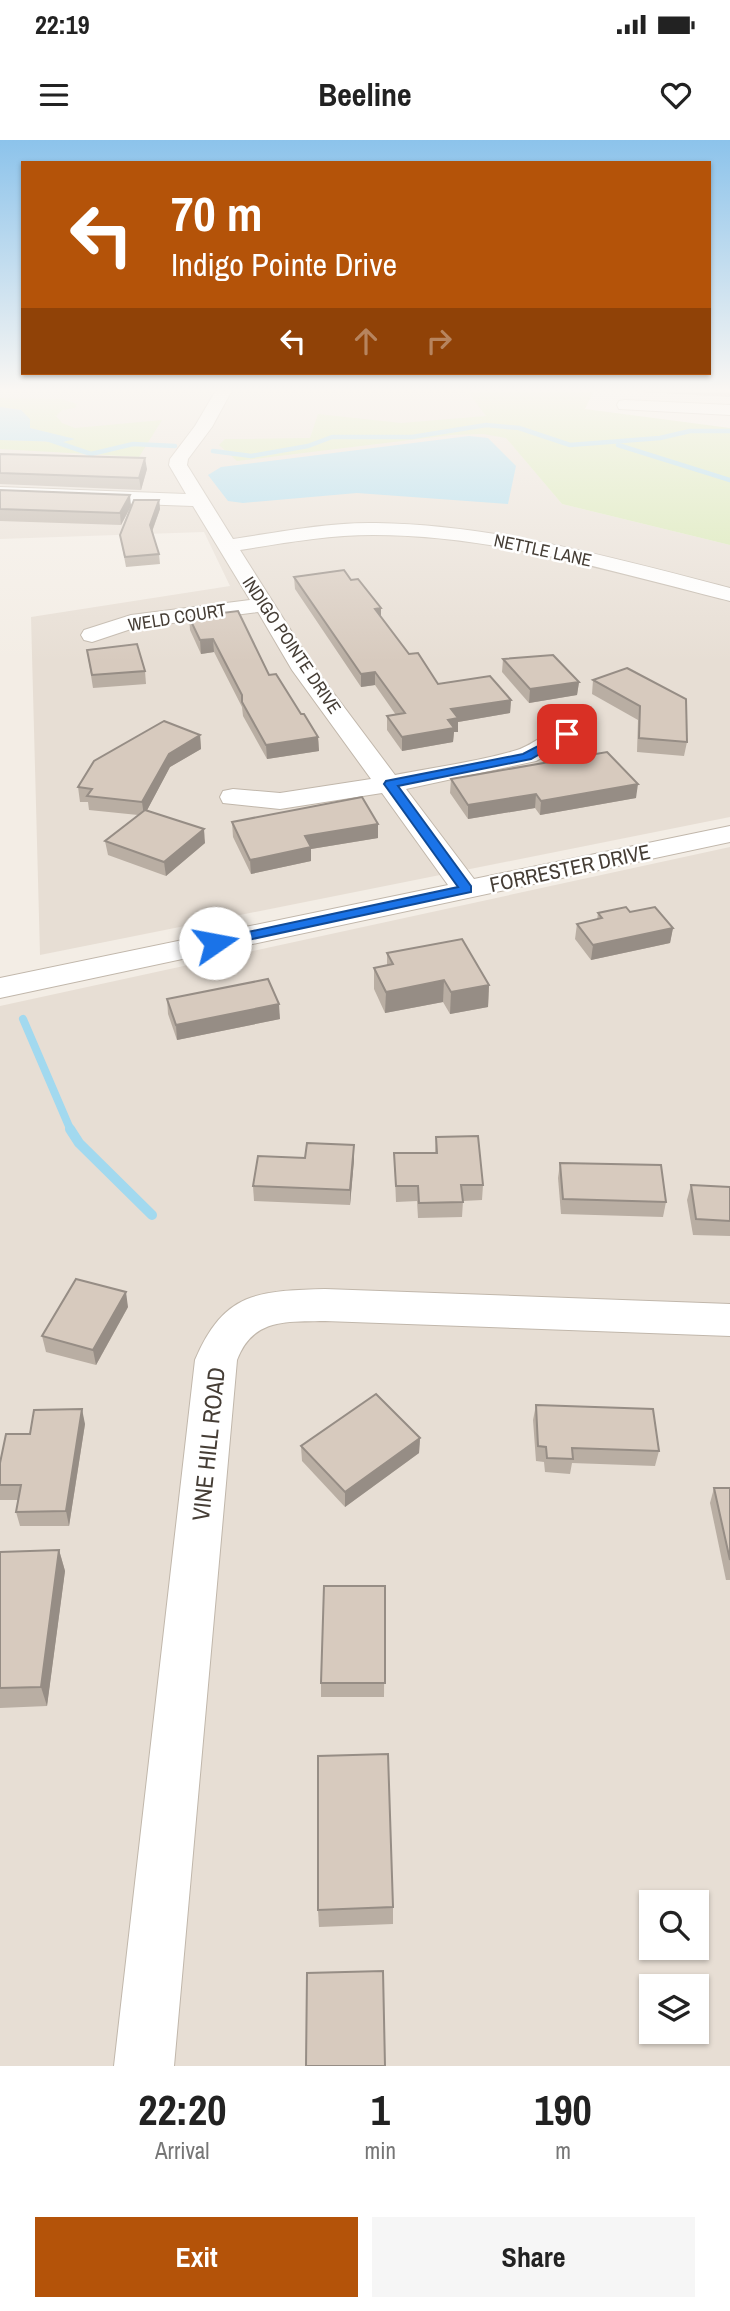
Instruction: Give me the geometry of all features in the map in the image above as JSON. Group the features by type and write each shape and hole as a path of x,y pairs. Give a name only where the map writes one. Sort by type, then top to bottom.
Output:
{"street":[{"name":"INDIGO POINTE DRIVE","path":"188,482 304,670 467,889"},
{"path":"0,493 199,500"},
{"name":"NETTLE LANE","path":"227,546 376,529 504,540 546,548 730,595"},
{"name":"WELD COURT","path":"92,635 131,622 264,605"},
{"path":"233,797 280,801 390,784 527,756 567,734"},
{"name":"FORRESTER DRIVE","path":"0,988 730,834"},
{"name":"VINE HILL ROAD","path":"144,2066 216,1360 222,1339 231,1327 256,1313 286,1307 325,1305 730,1320"}],"shaded area":[{"path":"0,482 543,482 562,504 730,545 730,817 40,955 31,617 230,586 204,532 0,539"},
{"path":"730,847 730,2066 0,2066 0,1006"}],"green space":[{"path":"543,482 730,482 730,545 562,504"}],"water":[{"path":"213,482 513,482 508,504 357,493 243,503 228,501"}],"building":[{"path":"0,490 130,495 120,513 0,509"},
{"path":"134,500 159,500 150,525 159,554 125,557 120,535"},
{"path":"344,570 351,580 358,579 381,608 375,609 409,654 418,653 438,684 490,676 511,700 451,709 458,718 448,720 454,728 402,737 387,716 405,713 375,672 361,674 294,577"},
{"path":"238,611 269,675 276,674 318,737 266,745 242,702 242,695 213,639 200,640 189,617"},
{"path":"137,644 145,671 92,675 87,650"},
{"path":"553,655 579,682 530,689 503,659"},
{"path":"627,668 686,699 687,742 639,738 640,706 593,680"},
{"path":"164,721 200,735 169,754 142,802 87,796 92,789 78,787 94,761"},
{"path":"607,752 638,784 541,801 536,794 468,805 451,779"},
{"path":"362,797 378,824 305,836 311,847 250,860 232,822"},
{"path":"145,810 204,829 164,862 105,841"},
{"path":"626,907 630,912 655,907 673,928 593,945 577,924 602,918 598,913"},
{"path":"462,939 489,985 451,992 444,980 386,992 374,968 393,964 387,953"},
{"path":"268,979 279,1004 176,1025 167,999"},
{"path":"478,1136 483,1185 461,1185 463,1202 419,1203 418,1186 396,1186 394,1153 437,1153 436,1137"},
{"path":"307,1143 354,1145 350,1190 253,1186 258,1156 305,1158"},
{"path":"560,1163 661,1165 666,1202 563,1199"},
{"path":"691,1185 730,1187 730,1221 696,1219"},
{"path":"76,1279 126,1292 93,1350 42,1336"},
{"path":"376,1394 420,1438 345,1492 301,1446"},
{"path":"536,1405 653,1409 659,1451 572,1448 573,1459 547,1458 546,1447 538,1446"},
{"path":"82,1409 66,1511 16,1512 21,1485 0,1485 0,1463 6,1434 30,1434 34,1410"},
{"path":"714,1488 730,1488 730,1560"},
{"path":"59,1550 41,1687 0,1688 0,1552"},
{"path":"324,1586 385,1586 385,1683 321,1683"},
{"path":"388,1754 393,1907 318,1910 318,1756"},
{"path":"383,1971 385,2066 306,2066 307,1973"}],"waterway":[{"path":"23,1019 70,1130"},
{"path":"70,1130 79,1143 152,1215"}],"route":[{"path":"215,943 467,889 390,784 527,756 567,734"}]}
